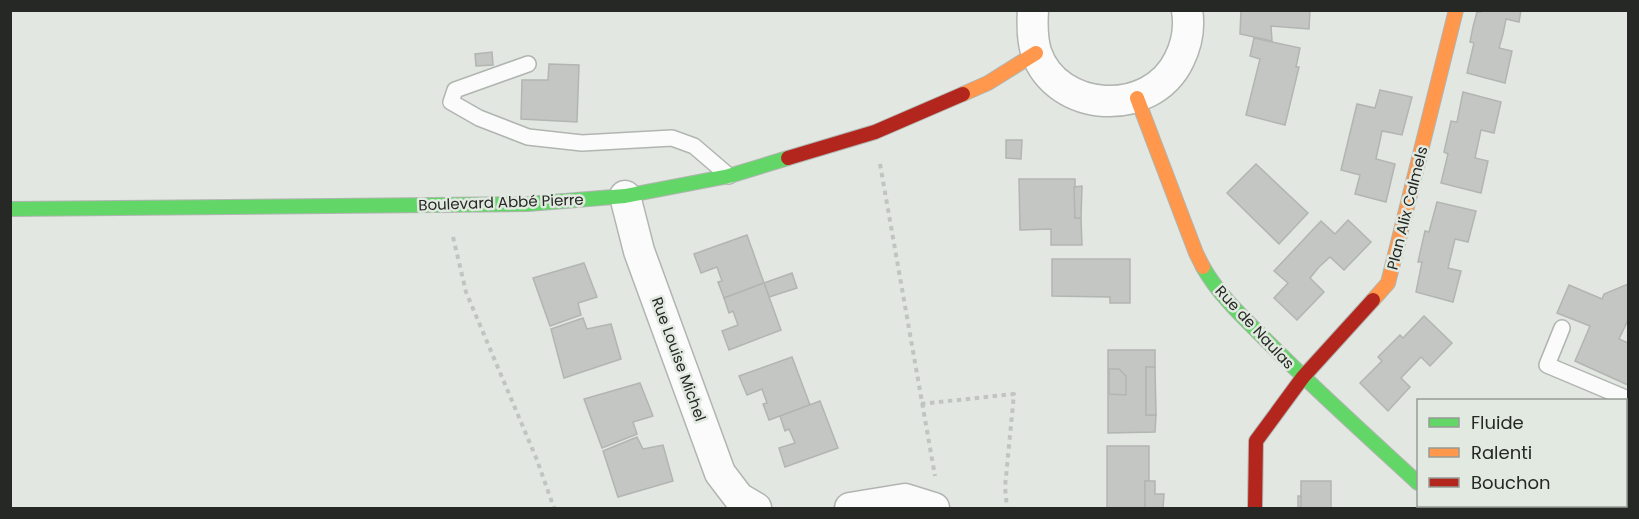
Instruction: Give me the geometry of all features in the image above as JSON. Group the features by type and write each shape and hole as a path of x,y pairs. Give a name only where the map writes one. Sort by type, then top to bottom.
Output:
{"street":[{"path":"1033,10 1031,29 1036,53 1048,74 1067,90 1089,100 1113,102 1137,98 1158,86 1175,68 1186,46 1189,22 1187,10"},
{"name":"Plan Alix Calmels","path":"1255,508 1256,441 1303,377 1388,283 1456,10"},
{"name":"Boulevard Abbé Pierre","path":"10,209 528,204 625,196 729,176 874,132 988,83 1036,53"},
{"name":"Rue de Naulas","path":"1137,98 1196,253 1210,279 1230,304 1303,377 1417,481"},
{"name":"Rue Louise Michel","path":"625,196 639,251 720,473 739,498 756,508"},
{"path":"850,508 905,499 934,508"}],"lane":[{"path":"528,64 454,90 451,102 479,118 528,137 582,143 672,138 694,146 729,176"},
{"path":"1562,328 1547,365 1629,399"}],"path":[{"path":"874,132 921,404 935,471 934,508"},
{"path":"451,204 453,240 466,292 537,460 554,508"},
{"path":"921,404 1014,394 1005,488 1007,508"}],"building":[{"path":"1241,10 1310,10 1309,29 1271,26 1272,41 1240,34"},
{"path":"1521,10 1519,22 1506,19 1499,48 1512,51 1505,83 1467,73 1474,43 1470,42 1473,27 1477,12"},
{"path":"1254,38 1300,48 1296,67 1299,67 1285,125 1246,115 1260,59 1250,56"},
{"path":"492,52 493,65 476,66 475,54"},
{"path":"549,64 579,65 577,122 521,119 522,80 548,80"},
{"path":"1380,90 1412,97 1402,135 1382,131 1376,159 1395,164 1386,202 1355,194 1360,175 1341,170 1357,104 1375,108"},
{"path":"1463,92 1501,102 1494,133 1481,130 1475,158 1488,161 1481,193 1441,183 1448,154 1444,152 1451,121 1457,122"},
{"path":"1006,140 1022,140 1021,159 1006,158"},
{"path":"1256,164 1308,213 1279,244 1227,193"},
{"path":"1019,179 1075,179 1075,218 1081,218 1082,245 1051,245 1051,229 1020,230"},
{"path":"1082,186 1081,218 1075,218 1074,187"},
{"path":"1437,202 1476,211 1468,242 1455,239 1448,268 1461,271 1453,302 1416,292 1422,262 1418,262 1425,231 1429,232"},
{"path":"1348,220 1371,242 1344,270 1330,257 1319,267 1310,278 1324,292 1297,320 1274,298 1288,283 1274,271 1321,221 1335,234"},
{"path":"747,235 764,283 724,298 718,282 722,281 717,267 701,273 694,254"},
{"path":"1052,259 1130,259 1130,303 1110,303 1110,297 1052,296"},
{"path":"584,263 597,297 578,303 581,315 550,326 533,278"},
{"path":"792,273 797,288 769,297 764,283"},
{"path":"764,283 781,330 729,350 722,331 738,325 733,311 729,313 724,298"},
{"path":"1628,284 1628,320 1619,339 1628,343 1628,385 1575,361 1590,326 1557,313 1569,285 1602,299 1604,294"},
{"path":"1424,316 1452,343 1430,366 1421,357 1401,378 1410,387 1388,411 1360,383 1382,361 1378,357 1400,335 1403,338"},
{"path":"583,318 587,329 611,324 621,359 564,378 551,329"},
{"path":"1108,350 1155,350 1155,367 1146,367 1146,415 1156,415 1155,432 1108,433"},
{"path":"792,357 810,405 769,420 763,404 767,403 762,389 747,395 739,376"},
{"path":"1146,367 1155,367 1156,415 1146,415"},
{"path":"1109,369 1119,369 1126,376 1126,395 1109,394"},
{"path":"640,383 653,416 633,422 637,434 602,448 584,399"},
{"path":"820,401 838,448 785,467 779,448 795,443 789,429 785,431 780,416"},
{"path":"637,437 643,449 663,445 673,481 618,497 603,451"},
{"path":"1107,446 1149,446 1149,481 1145,481 1145,508 1107,508"},
{"path":"1145,481 1155,481 1155,494 1164,494 1163,508 1145,508"},
{"path":"1301,481 1331,481 1331,508 1301,508"},
{"path":"1298,496 1301,496 1301,508 1298,508"}],"traffic: fast":[{"path":"10,209 528,204 625,196 729,176 788,158"},
{"path":"1203,267 1217,288 1243,317 1417,482"}],"traffic: slow":[{"path":"1373,300 1388,283 1456,10"},
{"path":"963,94 988,83 1036,53"},
{"path":"1137,98 1203,267"}],"traffic: jam":[{"path":"788,158 875,132 963,94"},
{"path":"1255,508 1256,441 1303,377 1373,300"}]}
